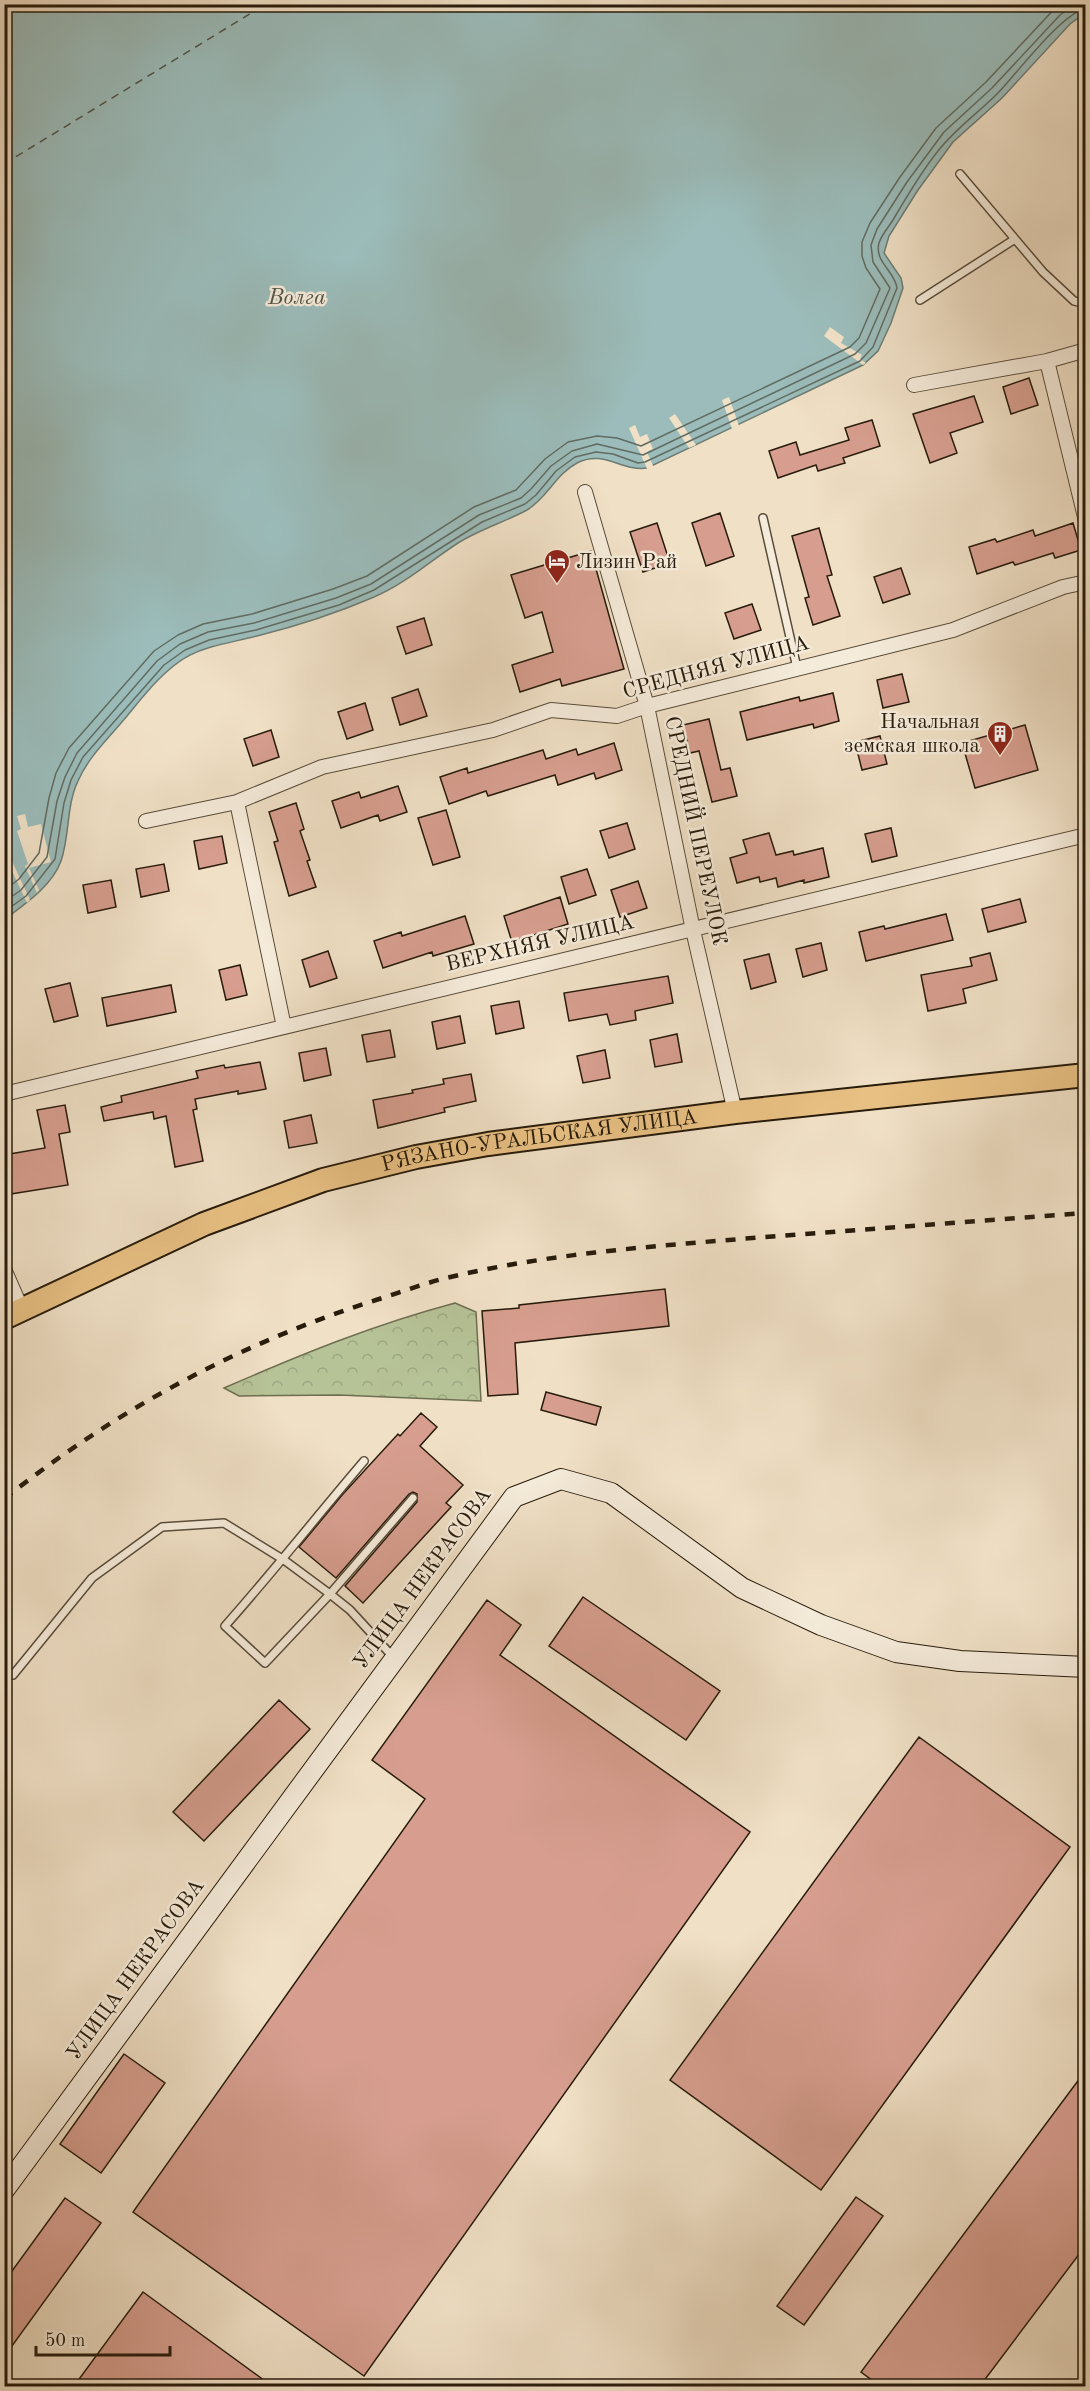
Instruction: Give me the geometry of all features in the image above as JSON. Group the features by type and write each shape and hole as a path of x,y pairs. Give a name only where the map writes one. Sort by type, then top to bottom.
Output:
{"main road":[{"name":"РЯЗАНО-УРАЛЬСКАЯ УЛИЦА","path":"13,1314 204,1224 323,1180 416,1157 488,1144 735,1112 1086,1075"}],"street":[{"path":"914,385 1047,361 1086,350"},
{"path":"1047,361 1086,521"},
{"name":"СРЕДНИЙ ПЕРЕУЛОК","path":"585,492 647,706 693,930 735,1112"},
{"name":"СРЕДНЯЯ УЛИЦА","path":"146,821 237,802 322,766 493,730 551,710 617,716 647,706 953,630 1063,587 1086,582"},
{"path":"237,802 284,1027"},
{"name":"ВЕРХНЯЯ УЛИЦА","path":"4,1094 1086,835"},
{"path":"4,1269 13,1314"},
{"name":"УЛИЦА НЕКРАСОВА","path":"4,2190 514,1497 561,1479 611,1493 742,1588 821,1625 896,1652 960,1661 1086,1667"}],"lane":[{"path":"960,174 1043,272 1074,301 1086,304"},
{"path":"920,300 1015,239"},
{"path":"763,518 797,668"},
{"path":"364,1461 295,1542 284,1560 225,1626 265,1663 330,1594 413,1498"},
{"path":"13,1675 92,1578 162,1527 224,1523 284,1560 330,1594 350,1610 394,1658"}],"green space":[{"path":"455,1303 476,1312 481,1401 339,1395 239,1396 224,1388 338,1341"}],"water":[{"name":"Волга","path":"5,5 1085,5 1085,13 1070,24 1002,98 953,142 918,190 889,236 884,253 901,278 903,288 878,351 863,365 647,468 629,467 596,458 577,463 563,473 527,510 466,538 385,592 317,619 209,648 185,658 161,677 97,750 74,791 64,851 57,870 37,894 5,919"}],"pier":[{"path":"830,327 844,337 841,343 862,355 860,359 866,363 863,365 824,336"},
{"path":"729,397 739,426 732,429 722,400"},
{"path":"675,414 696,445 689,448 669,418"},
{"path":"635,425 640,437 647,434 653,449 647,452 654,468 648,471 629,428"},
{"path":"25,814 28,827 41,824 51,862 29,868 39,890 37,893 25,866 28,864 17,831 21,829 17,816"},
{"path":"5,846 30,900 27,903 5,856"}],"building":[{"path":"1029,378 1038,405 1011,414 1003,387"},
{"path":"974,396 983,422 950,433 957,453 930,463 913,414"},
{"path":"872,420 880,446 843,458 845,463 818,471 816,465 778,478 769,451 796,442 800,455 849,440 845,428"},
{"path":"720,513 734,556 706,566 692,523"},
{"path":"657,523 670,563 643,572 630,532"},
{"path":"1073,523 1081,550 1055,558 1053,553 1015,565 1013,562 977,574 969,547 995,539 997,542 1033,530 1035,536"},
{"path":"819,528 832,575 827,576 840,616 813,625 805,598 809,597 792,536"},
{"path":"591,551 624,669 562,686 560,679 520,692 512,665 553,652 542,612 525,618 511,575"},
{"path":"901,568 910,594 883,603 874,577"},
{"path":"752,604 761,630 734,639 725,613"},
{"path":"424,618 432,645 406,654 397,627"},
{"path":"902,674 909,702 883,708 877,680"},
{"path":"418,689 427,716 400,725 392,698"},
{"path":"833,693 839,721 814,728 813,724 747,740 740,712 799,697 800,701"},
{"path":"365,703 373,730 347,739 338,712"},
{"path":"709,719 721,770 730,768 737,796 712,802 699,751 690,753 683,725"},
{"name":"Начальная земская школа","path":"1025,725 1038,770 975,788 962,743"},
{"path":"271,730 279,757 253,766 244,739"},
{"path":"880,736 887,764 862,770 855,742"},
{"path":"614,743 622,770 596,779 594,773 558,785 555,775 488,796 486,791 449,804 440,777 467,768 468,773 543,750 546,759 576,749 578,755"},
{"path":"398,786 407,812 380,821 378,815 341,828 332,801 359,792 361,798"},
{"path":"296,803 304,829 300,831 310,860 307,861 316,887 289,896 274,842 278,841 269,812"},
{"path":"446,810 460,857 433,865 418,818"},
{"path":"627,823 635,849 609,858 600,831"},
{"path":"891,828 897,856 872,862 865,834"},
{"path":"769,833 776,855 793,851 794,855 823,848 829,877 804,883 804,880 778,887 776,878 760,882 759,877 737,883 730,858 747,853 743,840"},
{"path":"222,836 227,863 199,869 194,841"},
{"path":"164,864 169,891 141,897 136,869"},
{"path":"587,869 596,895 569,904 561,877"},
{"path":"111,880 116,907 88,913 83,885"},
{"path":"638,881 647,908 620,917 611,890"},
{"path":"560,897 568,924 512,942 504,916"},
{"path":"1020,899 1026,922 988,932 982,909"},
{"path":"946,914 953,940 866,961 859,932 884,926 885,929"},
{"path":"465,916 474,944 433,956 432,952 383,968 374,941 401,932 402,936"},
{"path":"821,943 827,970 803,977 796,949"},
{"path":"328,951 337,978 310,987 302,960"},
{"path":"990,953 997,980 963,989 966,1003 928,1011 921,975 972,966 970,958"},
{"path":"769,954 776,982 751,989 744,960"},
{"path":"240,965 247,995 226,1000 219,970"},
{"path":"668,976 673,1003 635,1011 636,1020 610,1025 607,1014 569,1021 564,993"},
{"path":"70,983 78,1016 54,1022 45,989"},
{"path":"171,985 176,1012 107,1026 102,998"},
{"path":"519,1001 524,1028 496,1034 491,1006"},
{"path":"460,1016 465,1043 437,1049 432,1022"},
{"path":"390,1030 395,1057 367,1062 362,1035"},
{"path":"677,1034 682,1062 655,1067 650,1040"},
{"path":"326,1048 331,1075 304,1081 299,1053"},
{"path":"605,1050 610,1078 583,1083 577,1056"},
{"path":"260,1062 266,1089 238,1094 238,1091 195,1099 197,1109 193,1110 203,1161 175,1167 166,1116 154,1119 153,1112 104,1121 101,1107 122,1102 121,1096 198,1078 196,1071 224,1065 225,1068"},
{"path":"471,1074 476,1101 444,1108 445,1112 378,1128 373,1100 413,1093 412,1090 444,1084 443,1079"},
{"path":"65,1105 70,1132 59,1134 68,1185 4,1195 4,1155 45,1148 37,1110"},
{"path":"311,1115 317,1143 289,1148 284,1121"},
{"path":"665,1289 669,1326 515,1343 518,1394 488,1396 482,1311"},
{"path":"546,1392 601,1407 596,1425 541,1410"},
{"path":"421,1413 437,1427 420,1446 463,1485 446,1503 451,1507 363,1603 345,1586 417,1502 417,1494 413,1492 409,1494 336,1578 299,1547 343,1494 398,1434 400,1436"},
{"path":"583,1597 720,1691 686,1740 549,1646"},
{"path":"487,1600 521,1625 500,1655 750,1832 364,2376 133,2212 425,1799 372,1760"},
{"path":"279,1700 310,1729 204,1841 173,1812"},
{"path":"919,1737 1070,1847 821,2190 670,2080"},
{"path":"124,2054 165,2083 101,2173 60,2144"},
{"path":"1086,2070 1086,2245 980,2386 880,2386 861,2372"},
{"path":"856,2197 883,2216 804,2325 777,2306"},
{"path":"65,2198 101,2223 4,2357 4,2282"},
{"path":"143,2292 272,2386 74,2386"}],"ferry route":[{"path":"4,164 266,4"}],"railway":[{"path":"4,1499 90,1436 135,1408 228,1358 326,1317 442,1279 522,1263 643,1247 1086,1213"}],"place":[{"name":"Лизин Рай","path":"557,585"},
{"name":"Начальная земская школа","path":"1000,757"}]}
